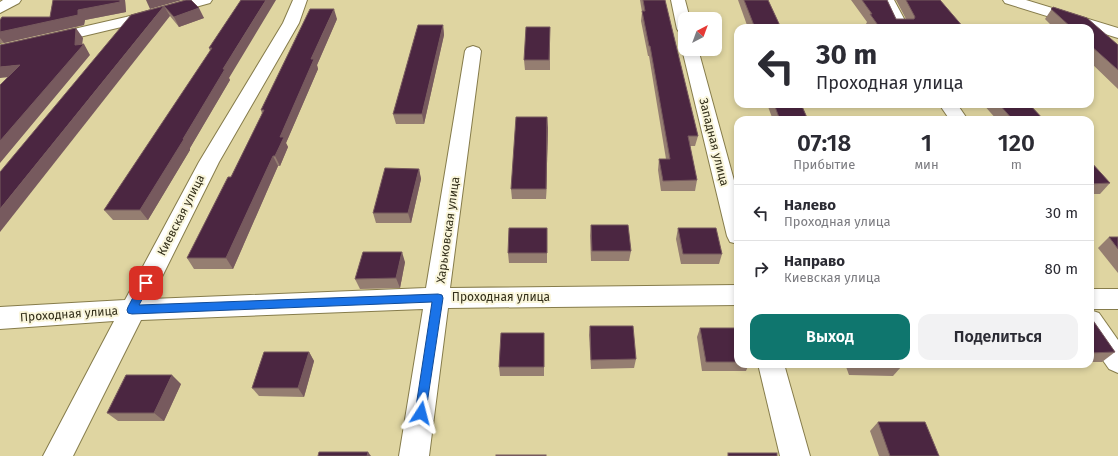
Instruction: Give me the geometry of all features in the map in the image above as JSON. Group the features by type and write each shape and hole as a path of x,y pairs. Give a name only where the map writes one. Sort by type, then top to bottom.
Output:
{"street":[{"path":"0,8 14,0"},
{"path":"0,49 4,50 129,21 205,0"},
{"name":"Киевская улица","path":"58,456 209,162 291,23 300,0"},
{"path":"678,0 681,12"},
{"path":"887,0 900,24"},
{"path":"1010,0 1089,24"},
{"path":"114,40 129,21"},
{"path":"1094,26 1118,33"},
{"name":"Харьковская улица","path":"414,456 473,51"},
{"name":"Западная улица","path":"692,56 734,220"},
{"name":"Проходная улица","path":"0,318 132,310 438,298 734,295"},
{"path":"1094,299 1118,299"},
{"path":"1094,327 1118,361"},
{"path":"772,368 794,456"}],"building":[{"path":"53,0 120,0 120,2 78,10 78,15 0,32 0,20 2,17 50,17"},
{"path":"191,0 199,8 174,17 164,6"},
{"path":"241,0 266,0 223,69 225,69 140,210 104,210 212,48 209,48"},
{"path":"643,0 665,0 698,136 688,136 697,180 663,181 659,159 670,159 650,46 642,11 645,11"},
{"path":"744,0 768,0 779,24 753,24"},
{"path":"862,0 887,0 896,19 914,19 915,17 906,0 940,0 961,24 877,24 870,14 872,14"},
{"path":"164,6 0,209 0,172 131,15"},
{"path":"1053,7 1087,18 1094,24 1068,24 1051,9"},
{"path":"310,9 334,9 311,59 314,59 280,137 284,137 275,156 273,156 226,258 187,258 228,177 231,177 264,110 261,110"},
{"path":"1094,24 1118,45 1118,70 1094,49"},
{"path":"418,25 443,25 422,114 393,114"},
{"path":"526,27 550,27 549,60 524,60"},
{"path":"76,28 75,45 84,44 0,141 0,85 20,65 0,67 0,45"},
{"path":"776,108 803,108 806,116 778,116"},
{"path":"1002,108 1033,108 1040,116 1010,116"},
{"path":"516,117 547,117 546,189 511,189"},
{"path":"1094,165 1110,183 1094,184"},
{"path":"385,168 419,169 408,213 373,213"},
{"path":"591,225 628,225 631,251 592,251"},
{"path":"509,228 547,228 547,253 508,253"},
{"path":"678,228 716,228 722,254 683,254"},
{"path":"1109,237 1118,237 1118,249"},
{"path":"363,252 402,252 396,278 355,279"},
{"path":"1094,322 1115,352 1094,353"},
{"path":"590,326 633,326 636,359 591,360"},
{"path":"700,328 734,328 734,362 706,362"},
{"path":"501,333 544,333 544,367 499,367"},
{"path":"264,352 309,352 298,388 252,388"},
{"path":"126,375 172,375 154,413 107,413"},
{"path":"878,422 925,422 939,456 890,456"},
{"path":"319,452 368,452 367,456 318,456"},
{"path":"728,453 777,453 777,456 728,456"},
{"path":"546,455 546,456 496,456"}],"route":[{"path":"146,283 132,310 438,298 421,413"}]}
